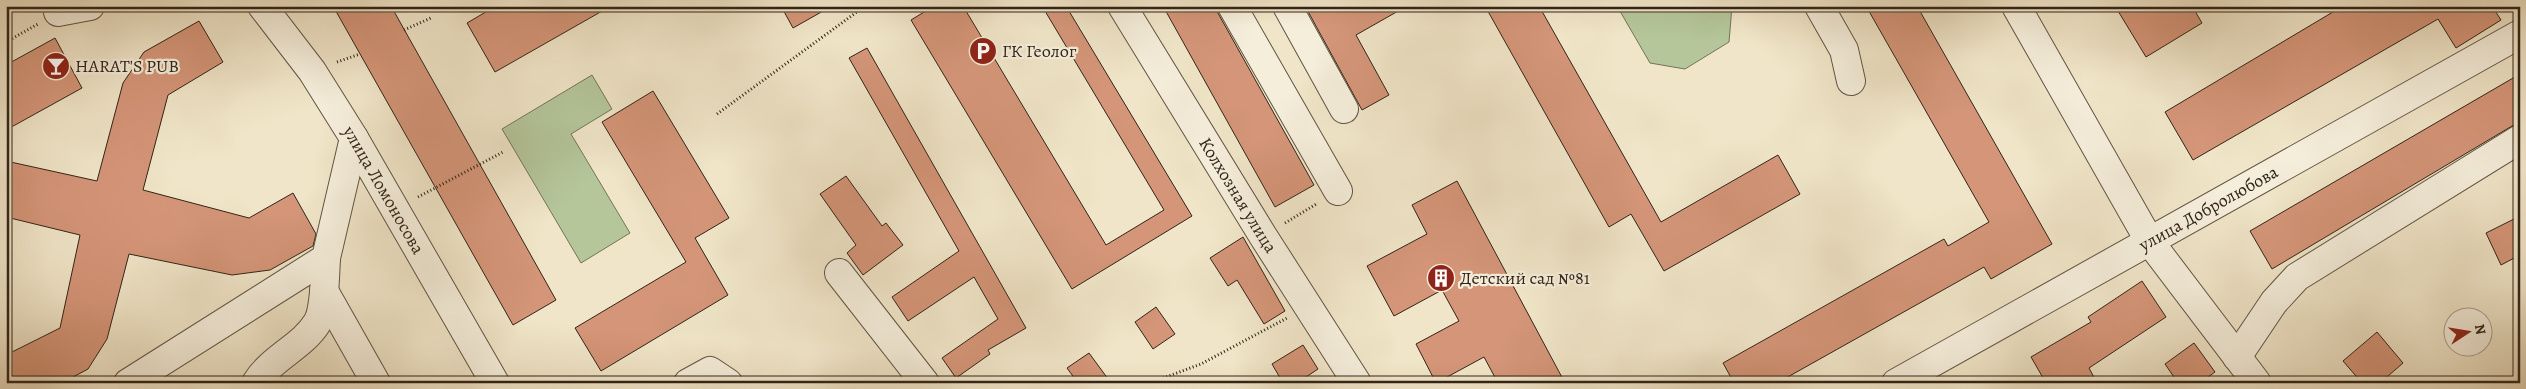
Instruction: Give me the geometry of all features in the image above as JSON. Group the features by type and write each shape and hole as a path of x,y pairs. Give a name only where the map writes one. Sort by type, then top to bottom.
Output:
{"street":[{"path":"58,12 90,6"},
{"name":"улица Ломоносова","path":"262,6 312,71 354,138 495,383"},
{"name":"Колхозная улица","path":"1122,6 1263,236 1357,383"},
{"path":"1232,6 1338,191"},
{"path":"1287,6 1344,108"},
{"path":"1819,6 1844,50 1851,81"},
{"path":"2016,6 2150,242 2257,383"},
{"name":"улица Добролюбова","path":"1913,379 2150,242 2520,34"},
{"path":"256,383 267,367 299,342 317,323 324,290 326,258 354,138"},
{"path":"2237,357 2274,302 2297,277 2520,140"},
{"path":"128,383 162,373 326,258"},
{"path":"839,273 926,383"},
{"path":"324,290 376,383"}],"path":[{"path":"717,114 866,6"},
{"path":"404,30 431,18"},
{"path":"6,42 19,35"},
{"path":"395,209 503,152"},
{"path":"1263,236 1338,191"},
{"path":"1150,383 1201,364 1309,306"}],"green space":[{"path":"1617,6 1732,6 1729,42 1685,69 1650,63"},
{"path":"592,75 612,109 571,134 630,233 581,263 502,129"}],"building":[{"path":"333,6 391,6 556,300 513,325"},
{"path":"496,6 611,6 495,72 467,23"},
{"path":"781,6 832,6 793,28"},
{"path":"934,6 963,6 1106,245 1164,210 1042,6 1066,6 1192,216 1072,289 911,20"},
{"path":"1163,6 1214,6 1314,185 1275,207"},
{"path":"1305,6 1407,6 1356,35 1389,95 1362,110"},
{"path":"1485,6 1539,6 1661,222 1778,155 1800,194 1664,271 1631,214 1609,227"},
{"path":"1866,6 1917,6 2052,244 1991,279 1984,267 1777,383 1734,383 1723,363 1944,239 1948,246 1989,222"},
{"path":"2115,6 2192,6 2202,23 2146,57"},
{"path":"2343,6 2492,6 2501,20 2456,48 2438,19 2193,160 2165,112"},
{"path":"199,21 223,62 168,95 143,190 249,218 293,193 316,234 313,246 270,270 232,275 129,254 107,339 88,369 62,383 16,383 6,364 6,355 60,328 80,235 6,217 6,161 97,181 123,83 144,52"},
{"path":"55,38 82,88 6,130 6,65"},
{"path":"867,48 1026,328 988,350 990,354 956,378 942,358 998,319 974,277 908,321 892,297 959,251 849,58"},
{"path":"2520,74 2520,123 2272,269 2250,231"},
{"path":"653,91 729,218 695,238 728,295 601,371 575,328 686,262 602,122"},
{"path":"846,176 882,226 886,223 903,245 863,275 847,253 856,245 820,194"},
{"name":"Детский сад №81","path":"1457,181 1565,383 1498,383 1484,357 1436,383 1416,344 1459,321 1442,290 1394,316 1367,266 1427,234 1412,205"},
{"path":"2520,216 2520,255 2501,265 2486,233"},
{"path":"1243,237 1285,311 1264,324 1237,280 1228,286 1210,258"},
{"path":"2142,281 2166,317 2089,368 2097,383 2046,383 2031,357 2091,322 2088,317"},
{"path":"1156,307 1175,334 1153,349 1135,322"},
{"path":"2377,332 2403,363 2380,383 2362,383 2343,361"},
{"path":"2194,343 2215,372 2200,383 2178,383 2165,364"},
{"path":"1303,345 1318,369 1297,383 1283,383 1272,364"},
{"path":"1089,353 1111,383 1078,383 1067,368"}],"place":[{"name":"ГК Геолог","path":"983,51"},
{"name":"HARAT'S PUB","path":"56,66"},
{"name":"Детский сад №81","path":"1441,278"}]}
